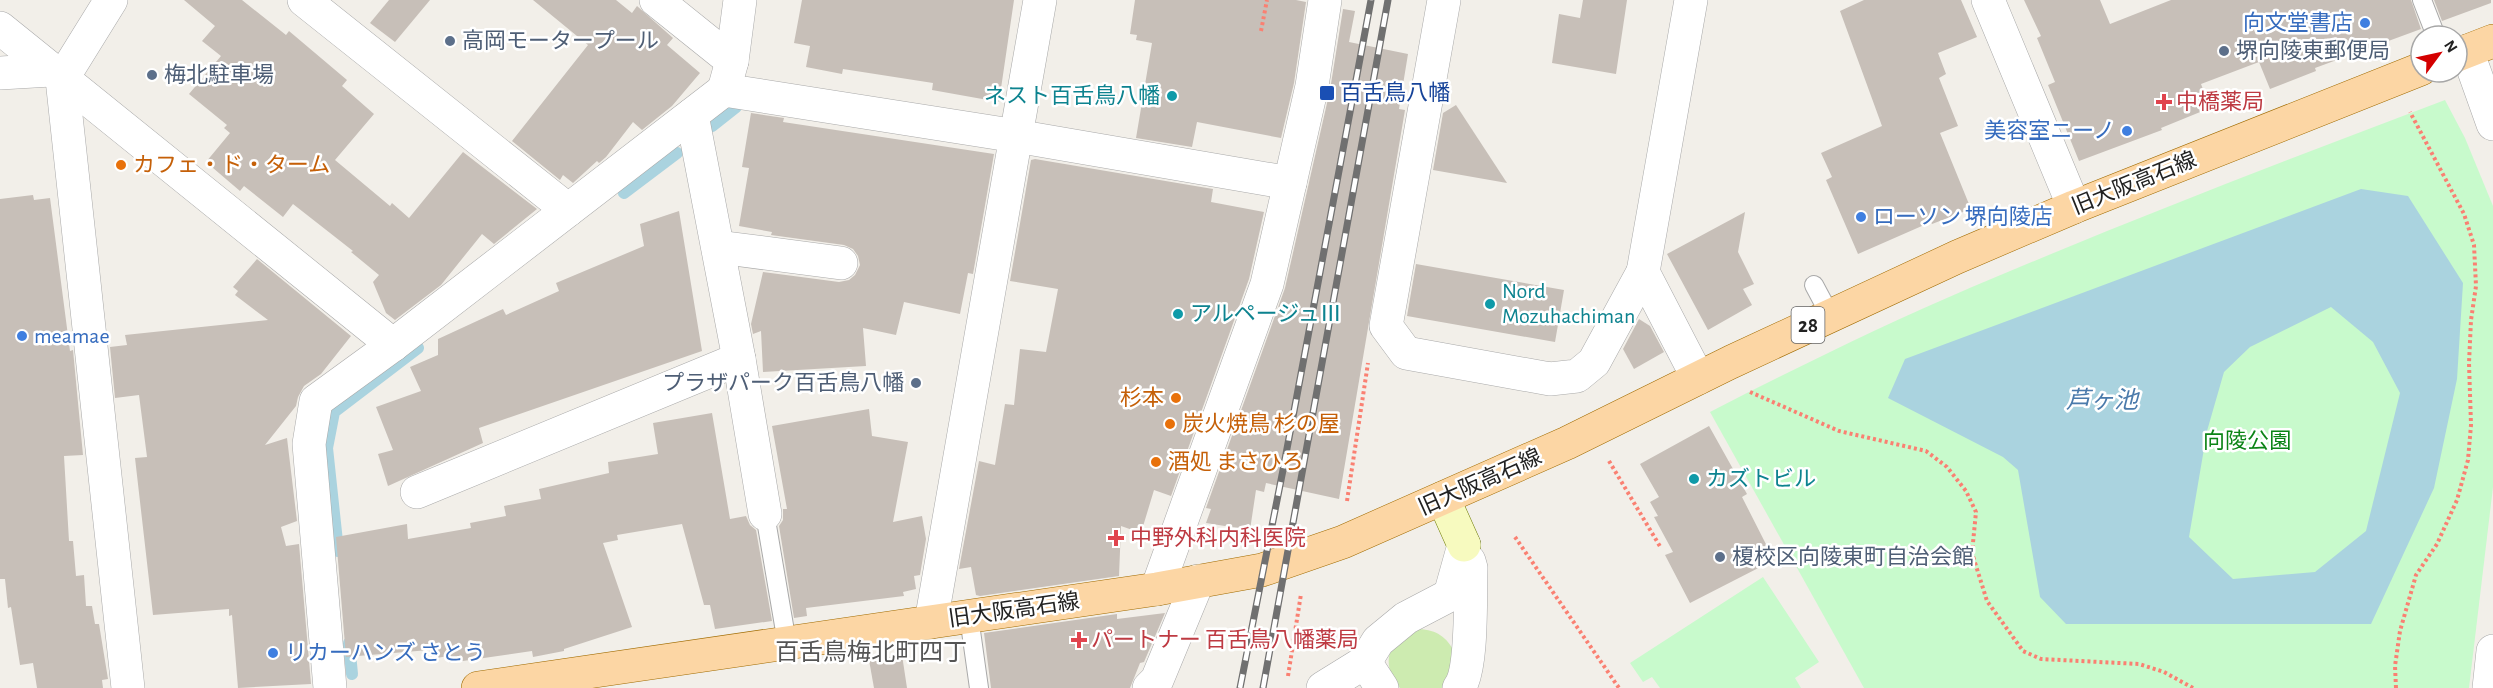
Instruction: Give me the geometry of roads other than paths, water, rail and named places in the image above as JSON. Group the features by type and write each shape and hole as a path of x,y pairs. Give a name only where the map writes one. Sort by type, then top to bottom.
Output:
{"main road":[{"name":"旧大阪高石線","path":"478,688 604,679 787,643 1157,589 1262,570 1343,542 1567,443 1830,315 2074,207 2409,74"}],"street":[{"path":"111,0 56,74 128,688"},
{"path":"304,0 568,210"},
{"path":"656,0 728,75 1016,136 1290,183"},
{"path":"330,688 309,444 316,401 393,345 692,115 728,75 740,0"},
{"path":"931,622 1040,0"},
{"path":"1157,589 1267,284 1311,86 1325,0"},
{"path":"1444,0 1386,326 1406,353 1550,379 1577,376 1594,362 1643,272 1670,164 1691,0"},
{"path":"1988,0 2074,207"},
{"path":"0,28 393,345"},
{"path":"2472,49 2493,124"},
{"path":"0,73 56,74"},
{"path":"692,115 739,359 765,514"},
{"path":"718,247 841,263"},
{"path":"1643,272 1698,378"},
{"path":"417,492 739,359"},
{"path":"1443,498 1471,567 1469,634 1464,682 1459,688"},
{"path":"1323,688 1374,675 1378,641 1406,618 1450,595 1464,545"},
{"path":"1149,688 1157,680 1198,581"},
{"path":"2489,688 2493,651"}],"lane":[{"path":"2422,0 2431,24"},
{"path":"1814,285 1830,315"},
{"path":"765,514 787,643"},
{"path":"969,616 979,688"}],"water":[{"name":"芦ヶ池","path":"2361,189 2408,196 2463,283 2457,379 2434,488 2371,624 2066,624 2040,597 2018,470 2003,457 1888,398 1905,359","holes":["2331,307 2373,342 2400,393 2366,531 2315,572 2233,579 2189,537 2207,431 2224,372 2250,347"]}],"waterway":[{"path":"712,126 736,107"},
{"path":"624,193 677,153"},
{"path":"338,551 327,448 334,412 418,348"},
{"path":"349,643 352,674"}],"railway":[{"path":"1240,688 1371,0"},
{"path":"1263,688 1388,0"}],"place":[{"name":"向文堂書店","path":"2365,23"},
{"name":"高岡モータープール","path":"450,41"},
{"name":"堺向陵東郵便局","path":"2224,51"},
{"name":"梅北駐車場","path":"152,75"},
{"name":"百舌鳥八幡","path":"1327,93"},
{"name":"ネスト百舌鳥八幡","path":"1172,96"},
{"name":"中橋薬局","path":"2164,102"},
{"name":"美容室ニーノ","path":"2127,131"},
{"name":"カフェ・ド・ターム","path":"121,165"},
{"name":"ローソン 堺向陵店","path":"1861,217"},
{"name":"Nord Mozuhachiman","path":"1490,304"},
{"name":"アルページュⅢ","path":"1178,314"},
{"name":"meamae","path":"22,336"},
{"name":"プラザパーク百舌鳥八幡","path":"916,383"},
{"name":"杉本","path":"1176,398"},
{"name":"炭火焼鳥 杉の屋","path":"1170,424"},
{"name":"酒処 まさひろ","path":"1156,462"},
{"name":"カズトビル","path":"1694,479"},
{"name":"中野外科内科医院","path":"1116,538"},
{"name":"榎校区向陵東町自治会館","path":"1720,557"},
{"name":"パートナー 百舌鳥八幡薬局","path":"1079,640"},
{"name":"リカーハンズ さとう","path":"273,653"}],"district":[{"name":"百舌鳥梅北町四丁","path":"871,653"}],"park label":[{"name":"向陵公園","path":"2247,441"}]}
